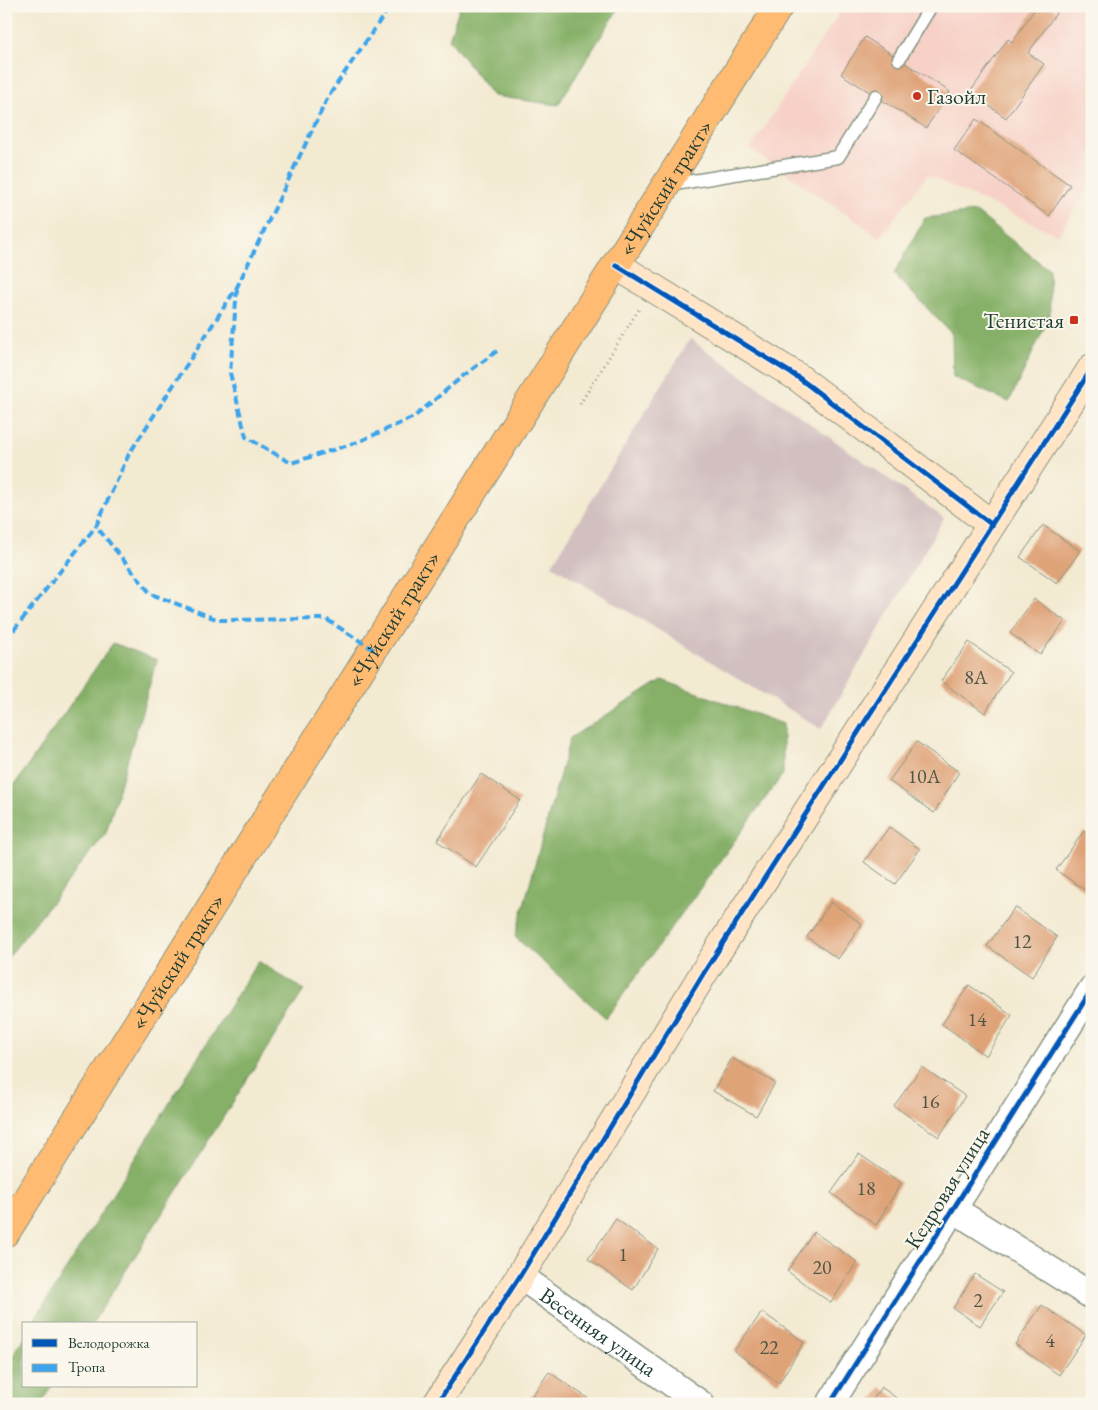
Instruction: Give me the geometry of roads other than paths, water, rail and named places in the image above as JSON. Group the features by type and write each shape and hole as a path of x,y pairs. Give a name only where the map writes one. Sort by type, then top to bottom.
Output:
{"highway":[{"name":"«Чуйский тракт»","path":"6,1232 779,6"}],"street":[{"path":"616,265 798,378 990,524"},
{"path":"436,1404 520,1276 703,974 990,524 1092,368"},
{"name":"Кедровая улица","path":"830,1404 1092,990"},
{"path":"953,1209 1092,1296"},
{"name":"Весенняя улица","path":"520,1276 701,1404"}],"lane":[{"path":"898,59 931,6"},
{"path":"666,185 838,157 876,96"}],"place":[{"name":"Газойл","path":"917,96"},
{"name":"Тенистая","path":"1074,320"}]}
